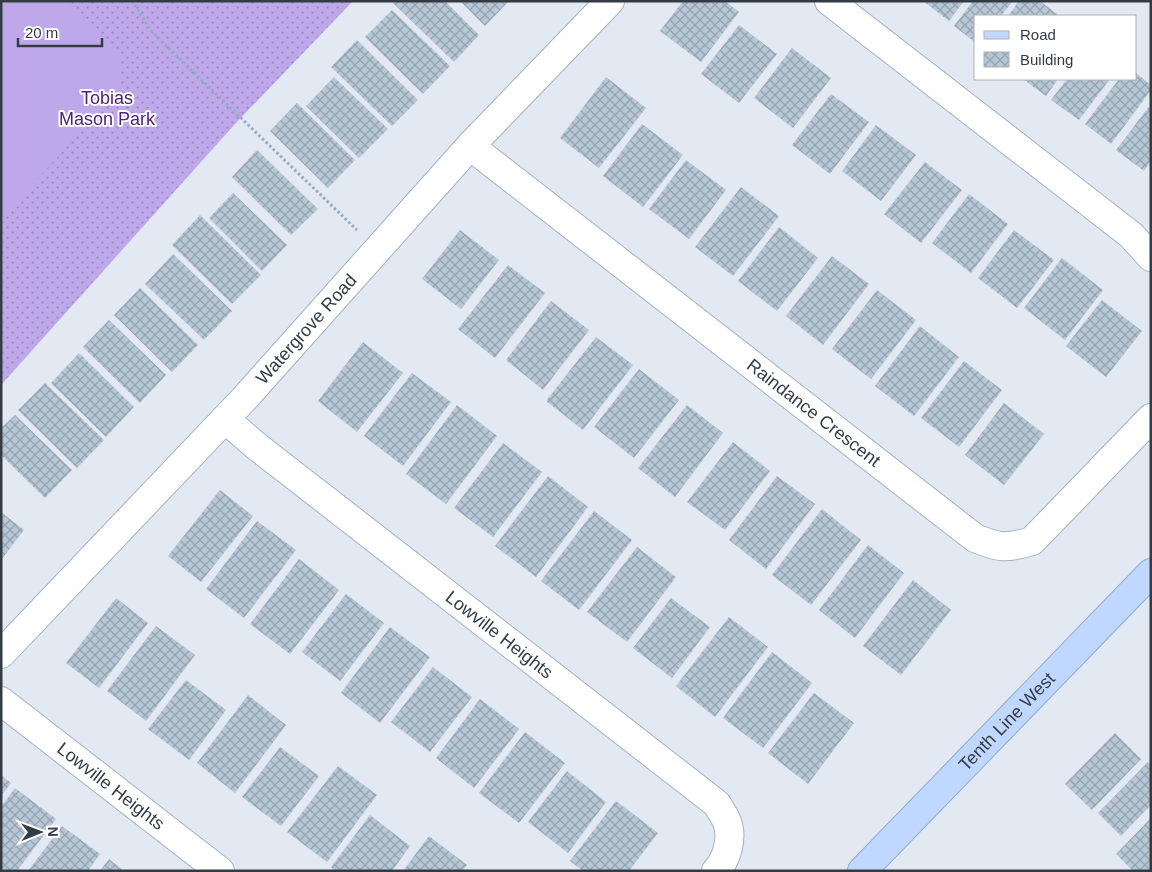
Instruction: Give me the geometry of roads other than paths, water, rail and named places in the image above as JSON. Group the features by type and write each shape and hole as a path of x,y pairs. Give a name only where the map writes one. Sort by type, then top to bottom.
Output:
{"street":[{"name":"Watergrove Road","path":"1,654 225,419 470,146 610,1"},
{"path":"829,1 1131,235 1151,257"},
{"name":"Raindance Crescent","path":"470,146 967,532 993,546 1012,547 1032,541 1151,418"},
{"name":"Lowville Heights","path":"225,419 255,445 717,804 728,823 729,845 722,864 716,871"},
{"name":"Tenth Line West","path":"862,871 1151,573"},
{"name":"Lowville Heights","path":"1,701 220,871"}],"park label":[{"name":"Tobias Mason Park","path":"107,108"}]}
